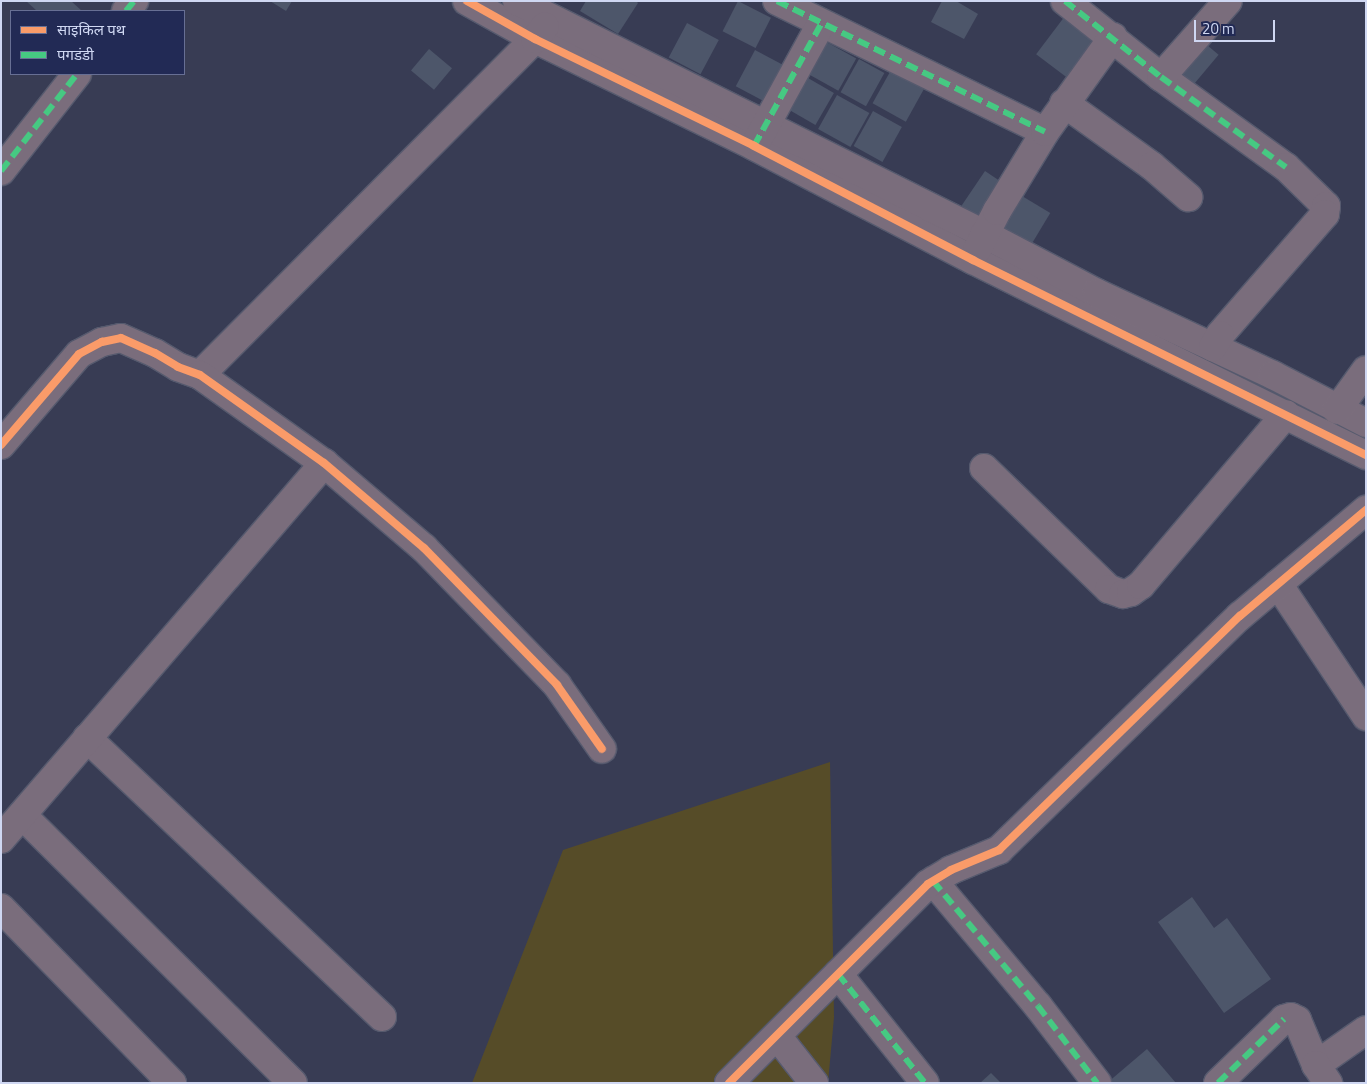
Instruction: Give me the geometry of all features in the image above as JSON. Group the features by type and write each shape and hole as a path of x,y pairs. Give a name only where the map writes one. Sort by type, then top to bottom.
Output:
{"street":[{"path":"467,1 543,28 760,136 984,234 1097,293 1273,375 1337,410 1366,423"},
{"path":"517,1 543,28"},
{"path":"778,1 821,24 1045,132"},
{"path":"1065,1 1113,37 1161,77 1286,167 1326,206 1325,214 1220,336 1213,347"},
{"path":"1161,77 1228,1"},
{"path":"760,136 821,24"},
{"path":"200,375 543,28"},
{"path":"973,260 984,234 1045,132 1113,37"},
{"path":"1,171 76,75"},
{"path":"1064,103 1152,166 1188,197"},
{"path":"760,136 973,260 1366,455"},
{"path":"1,444 79,354 102,342 121,338 155,353 178,367 200,375 324,463 424,548 557,685 602,749"},
{"path":"1337,410 1366,370"},
{"path":"984,468 1109,589 1123,594 1131,592 1140,585 1286,414"},
{"path":"1,839 324,463"},
{"path":"729,1083 934,881 951,870 999,850 1232,623 1366,510"},
{"path":"1278,584 1366,716"},
{"path":"86,738 382,1016"},
{"path":"22,814 293,1083"},
{"path":"934,881 1038,1006 1098,1083"},
{"path":"1,908 172,1083"},
{"path":"838,974 925,1083"},
{"path":"1218,1083 1288,1017 1297,1020 1322,1074 1366,1030"},
{"path":"777,1036 814,1083"}],"shaded area":[{"path":"830,762 834,1017 828,1083 472,1083 563,850"}],"building":[{"path":"26,1 71,1 81,10 36,10"},
{"path":"270,1 292,1 286,11"},
{"path":"586,1 636,1 638,3 618,34 580,11"},
{"path":"738,1 771,18 756,48 723,31"},
{"path":"942,1 956,1 978,14 964,39 931,22"},
{"path":"1068,12 1099,35 1067,78 1036,54"},
{"path":"687,23 719,40 700,74 669,57"},
{"path":"823,40 856,58 838,91 805,72"},
{"path":"1201,40 1219,55 1186,93 1169,78"},
{"path":"429,49 452,68 434,90 411,70"},
{"path":"755,50 790,69 771,105 736,86"},
{"path":"859,59 884,73 866,106 841,92"},
{"path":"891,70 924,88 906,122 873,103"},
{"path":"801,74 834,93 815,125 782,106"},
{"path":"837,95 869,113 850,147 818,129"},
{"path":"873,111 902,127 882,162 854,146"},
{"path":"985,171 1007,186 984,221 962,206"},
{"path":"1022,196 1050,213 1031,246 1002,229"},
{"path":"1192,897 1214,928 1227,918 1271,979 1224,1013 1158,922"},
{"path":"1147,1049 1176,1083 1107,1083"},
{"path":"991,1073 1001,1083 980,1083"}],"marked path":[{"path":"127,10 134,1"},
{"path":"777,1 1045,132"},
{"path":"1065,1 1161,77 1286,167"},
{"path":"754,146 821,24"},
{"path":"1,171 76,75"},
{"path":"933,881 1038,1006 1097,1083"},
{"path":"838,974 925,1083"},
{"path":"1218,1083 1284,1019"}],"cycle path":[{"path":"467,1 535,39 754,146 973,260 1366,455"},
{"path":"1,445 79,354 102,342 121,338 155,353 178,367 200,375 324,463 424,548 557,685 602,749"},
{"path":"729,1083 928,884 951,870 999,850 1240,616 1366,510"}]}
